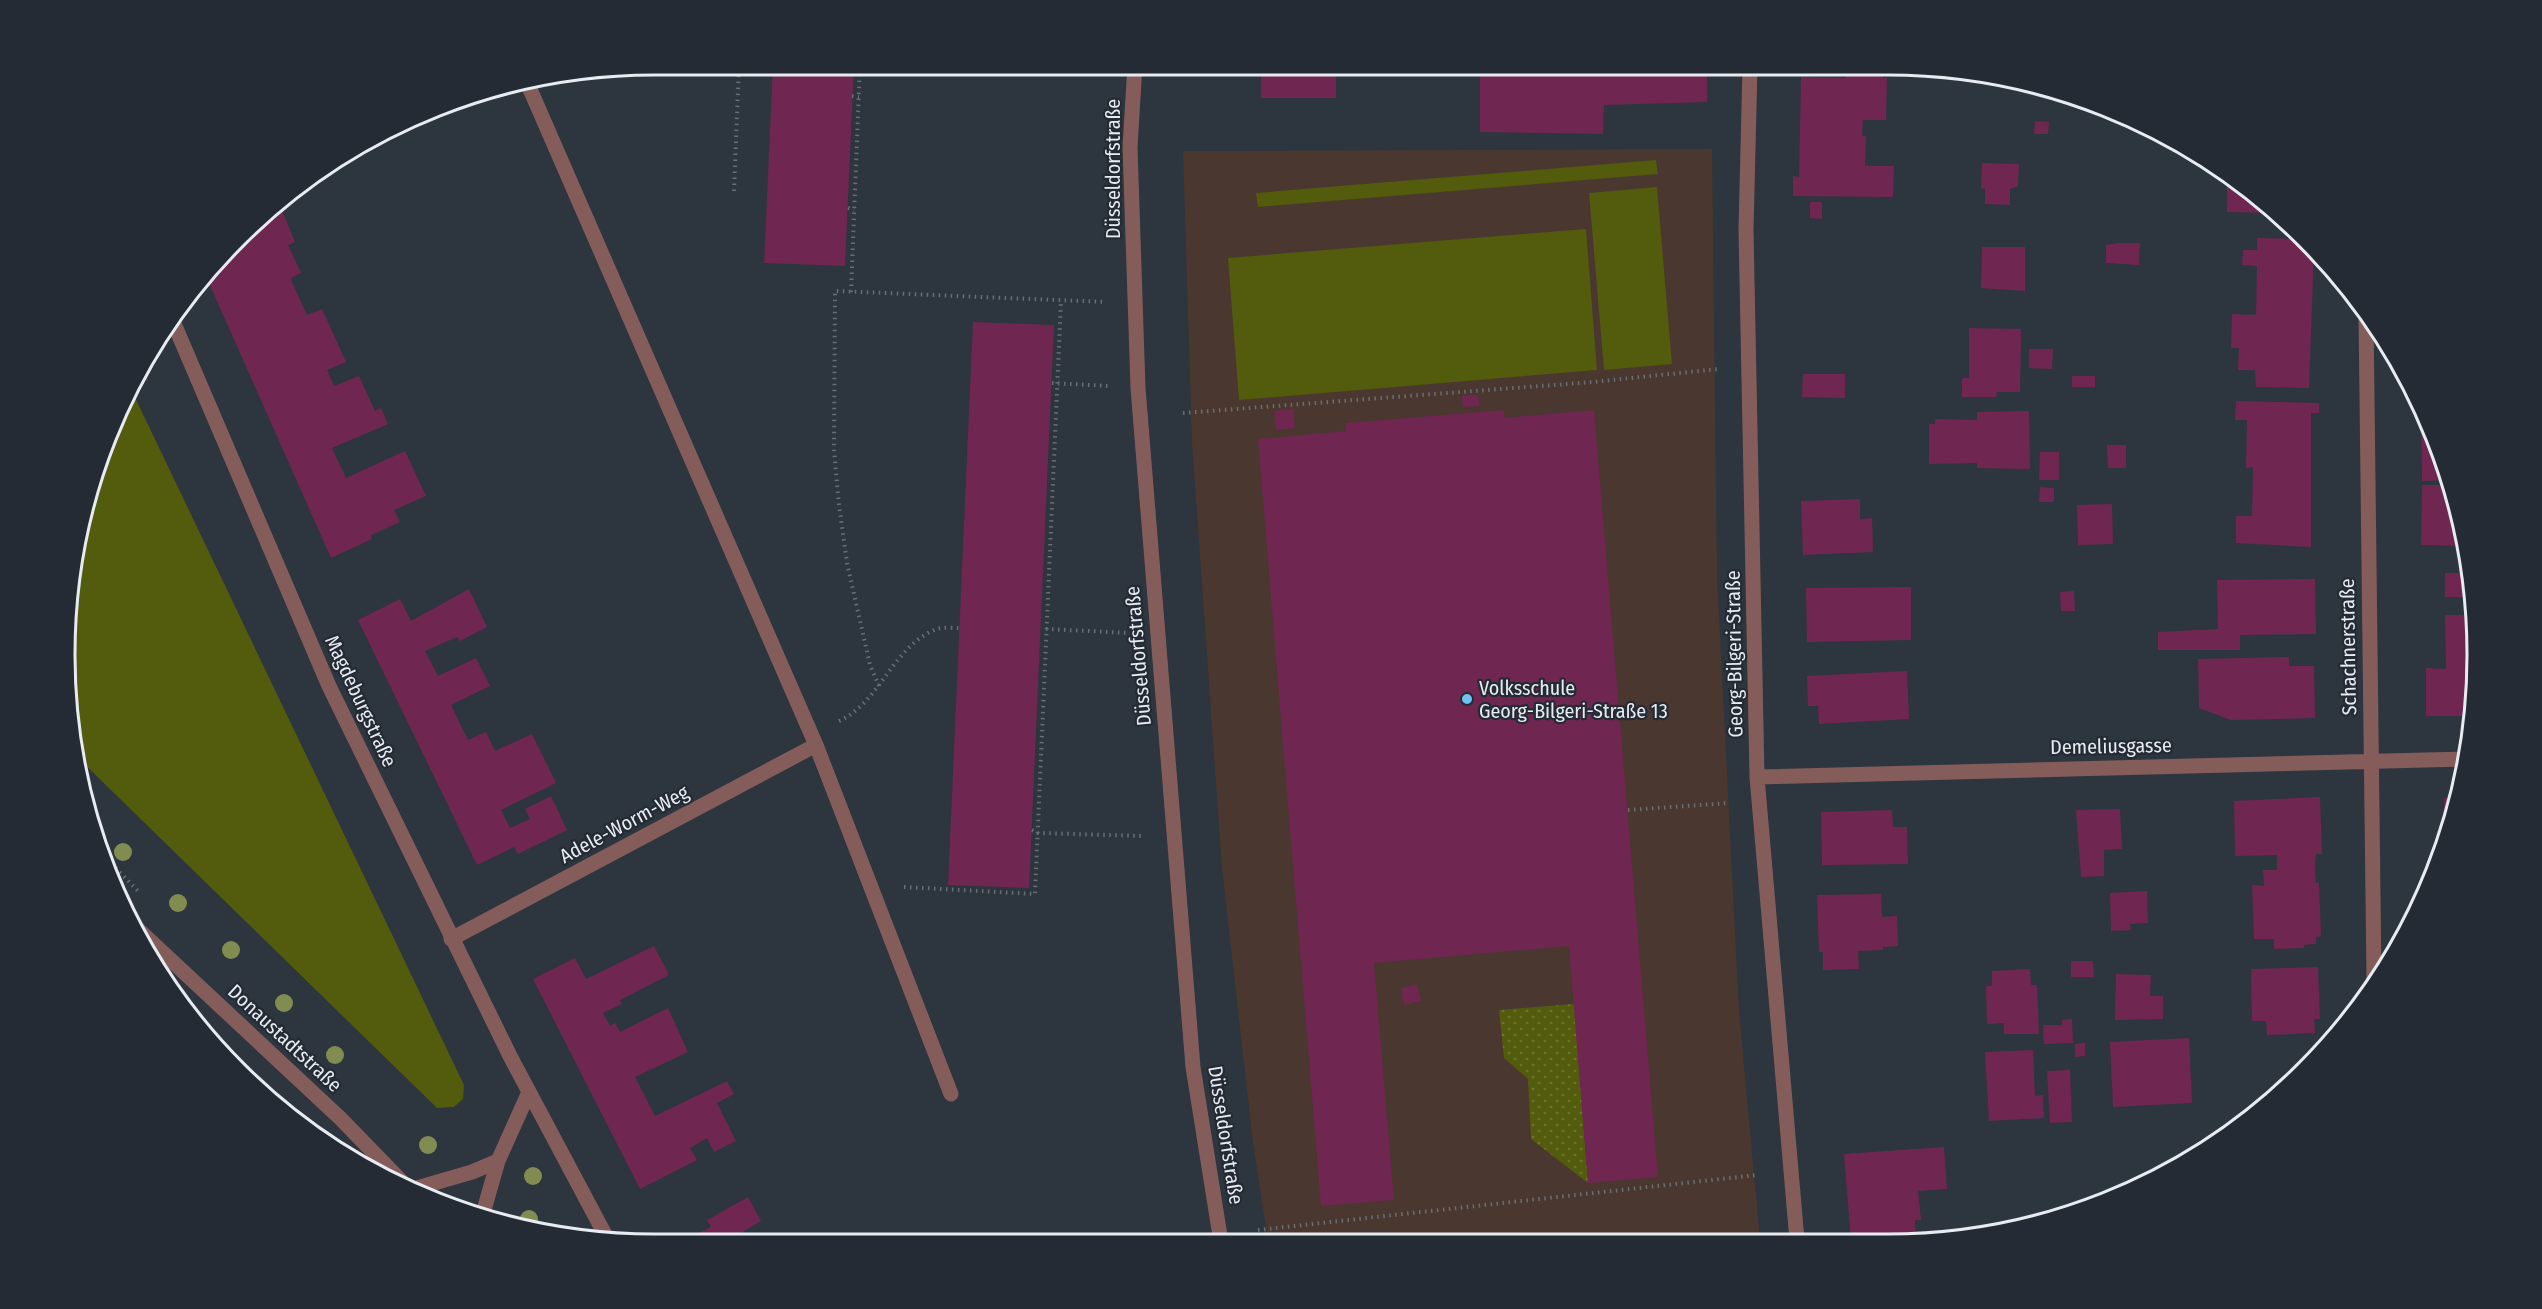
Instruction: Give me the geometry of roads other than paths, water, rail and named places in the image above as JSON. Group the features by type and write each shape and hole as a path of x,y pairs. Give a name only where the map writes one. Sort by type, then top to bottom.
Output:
{"street":[{"name":"Düsseldorfstraße","path":"1134,75 1130,147 1138,388 1193,1067 1220,1234"},
{"name":"Georg-Bilgeri-Straße","path":"1750,75 1746,230 1757,777 1796,1234"},
{"path":"530,89 814,740 951,1094"},
{"name":"Magdeburgstraße","path":"176,329 329,686 452,939 529,1092 603,1232"},
{"name":"Schachnerstraße","path":"2366,329 2374,968"},
{"name":"Adele-Worm-Weg","path":"452,939 814,740"},
{"name":"Demeliusgasse","path":"1757,777 2457,759"},
{"name":"Donaustadtstraße","path":"152,943 340,1118 390,1170"},
{"path":"485,1208 498,1161 529,1092"},
{"path":"424,1186 472,1172 498,1161"}],"place":[{"name":"Volksschule Georg-Bilgeri-Straße 13","path":"1467,699"}]}
